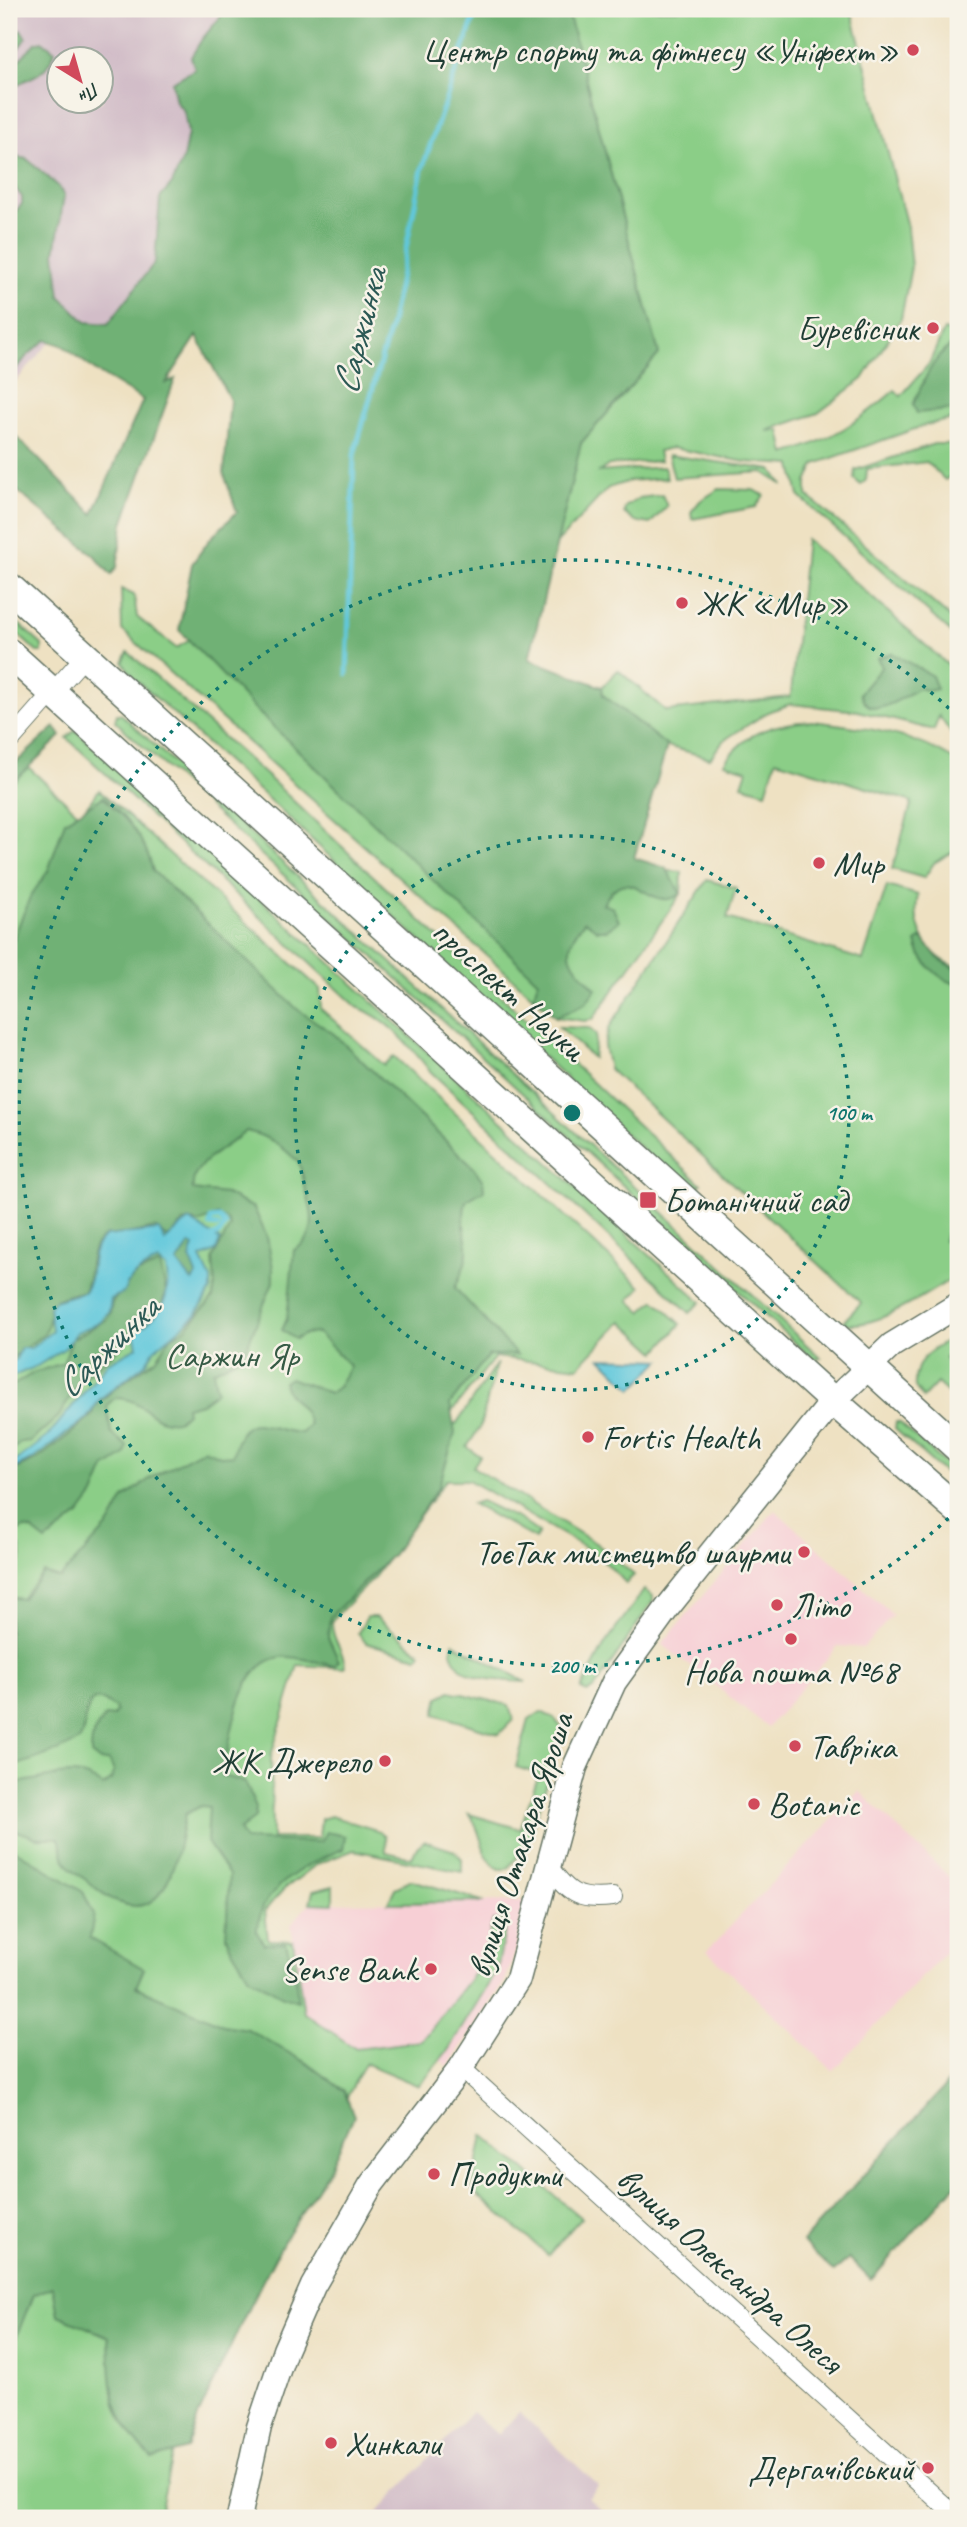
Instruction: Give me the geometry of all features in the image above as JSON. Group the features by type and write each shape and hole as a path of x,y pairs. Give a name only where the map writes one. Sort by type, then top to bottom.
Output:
{"main road":[{"name":"проспект Науки","path":"9,587 958,1448"},
{"path":"9,653 833,1401 958,1510"}],"street":[{"path":"9,741 85,656"},
{"name":"вулиця Отакара Яроша","path":"239,2518 259,2427 285,2350 313,2286 371,2185 461,2068 518,1979 575,1767 614,1682 668,1607 833,1401 867,1366 900,1339 958,1306"},
{"path":"547,1865 570,1892 580,1898 614,1897"},
{"name":"вулиця Олександра Олеся","path":"461,2068 958,2518"}],"shaded area":[{"path":"9,9 324,9 122,379 64,326 9,389"},
{"path":"775,1510 893,1615 863,1648 838,1646 768,1727 662,1644"},
{"path":"859,1791 958,1885 958,1939 833,2071 707,1951"},
{"path":"524,1901 517,1947 505,1981 448,2066 418,2046 357,2049 304,2013 291,1924 310,1903"},
{"path":"472,2412 498,2435 519,2412 599,2486 588,2498 602,2511 595,2518 383,2518 377,2513"}],"green space":[{"path":"227,9 567,9 659,354 581,443 529,659 602,687 603,695 667,746 634,858 666,868 681,894 669,899 659,898 631,885 622,885 613,890 603,904 613,908 619,921 607,930 597,930 585,921 576,932 570,950 575,965 596,989 585,1004 556,1017 533,997 538,981 259,713 179,630 192,564 210,539 237,512 224,474 230,400 197,336 166,383 175,379 123,524 117,567 111,575 95,556 9,484 9,429 93,514 143,400 97,372 62,345 46,340 27,356 9,378 9,219 22,204 22,197 9,180 9,156 27,159 58,186 64,196 55,253 60,296 86,322 108,324 155,262 160,198 172,184 183,159 188,133 184,111 176,102 172,82 195,69 191,57"},
{"path":"567,9 851,9 907,227 911,267 901,319 863,379 818,413 767,431 780,430 785,454 831,436 869,412 895,390 901,396 929,364 944,330 958,334 958,418 926,425 815,464 807,482 807,495 958,624 958,639 799,496 792,465 746,462 672,448 658,451 660,461 609,465 599,472 664,467 667,478 630,481 608,488 557,543 581,443 659,354"},
{"path":"21,30 26,38 9,60 9,37"},
{"path":"42,41 48,46 46,46 46,68 9,90 9,71 35,43"},
{"path":"958,341 958,409 917,413 913,405 930,369 949,346"},
{"path":"934,444 949,444 956,450 958,471 945,480 927,462 867,469 866,480 861,485 854,479 855,470"},
{"path":"668,455 772,470 783,485 763,472 674,478"},
{"path":"719,489 753,490 764,495 756,507 692,519 691,512 700,501"},
{"path":"662,495 667,506 650,524 634,521 624,513 625,507 639,498"},
{"path":"806,539 958,674 958,743 939,716 934,730 858,711 791,704 770,711 723,741 710,758 667,746 603,695 602,687 618,670 666,711 789,697"},
{"path":"121,589 134,595 137,617 176,648 192,639 615,867 682,872 681,894 593,1019 585,1021 556,1017 122,630"},
{"path":"9,615 42,645 42,652 37,652 9,626"},
{"path":"128,652 269,778 701,1184 691,1195 277,807 134,678 123,662"},
{"path":"892,653 932,676 937,689 928,691 919,688 887,706 871,707 860,693 882,667 877,658"},
{"path":"117,714 121,714 821,1358 814,1360 115,721"},
{"path":"812,721 869,729 906,738 958,762 958,849 934,863 924,878 892,869 912,802 776,760 766,792 742,785 747,770 724,763 742,743 762,731 786,724"},
{"path":"55,727 61,736 9,786 9,769"},
{"path":"75,730 701,1302 690,1313 430,1071 398,1034 378,1018 357,1007 67,738"},
{"name":"Саржин Яр","path":"26,765 80,815 99,790 320,989 321,1009 384,1065 394,1056 641,1287 629,1300 642,1312 655,1300 681,1324 656,1352 622,1321 578,1367 495,1357 447,1418 456,1424 497,1363 480,1427 467,1447 480,1456 473,1467 597,1544 634,1575 626,1583 598,1555 468,1480 446,1480 375,1576 332,1620 345,1668 298,1665 271,1756 272,1838 319,1838 321,1819 331,1816 380,1831 385,1837 386,1852 412,1858 417,1847 424,1841 455,1851 462,1859 462,1872 354,1850 317,1864 283,1890 265,1910 268,1940 293,1941 304,2013 356,2049 421,2041 483,1962 493,1920 507,1921 497,1970 449,2049 419,2086 365,2063 181,2412 159,2518 9,2518 9,786"},
{"path":"103,797 134,830 146,849 153,871 297,1009 334,1034 474,1168 483,1181 484,1190 466,1201 464,1229 467,1256 455,1288 517,1355 489,1355 450,1404 455,1433 439,1486 393,1554 330,1617 328,1637 339,1661 334,1666 300,1658 281,1657 266,1663 254,1674 238,1706 223,1776 245,1782 256,1807 255,1818 239,1830 245,1840 320,1842 327,1832 345,1836 343,1849 289,1878 271,1895 261,1911 256,1931 264,1944 286,1943 295,1974 298,2001 283,1996 249,1977 230,1946 226,1937 229,1875 207,1842 209,1807 201,1806 185,1814 175,1860 162,1891 151,1901 137,1906 114,1900 71,1868 65,1860 59,1838 37,1838 9,1828 9,1783 69,1774 81,1775 103,1786 112,1779 114,1771 109,1761 100,1761 91,1754 91,1748 99,1725 106,1716 113,1717 116,1712 115,1708 96,1699 88,1708 80,1739 46,1755 9,1766 9,1594 10,1597 22,1599 43,1573 60,1578 109,1525 124,1498 152,1477 204,1449 220,1456 233,1455 243,1430 250,1425 258,1424 302,1433 309,1425 307,1418 284,1382 290,1378 330,1393 338,1387 350,1366 318,1333 305,1334 295,1339 282,1330 287,1319 294,1250 308,1238 311,1230 310,1205 297,1161 274,1142 246,1131 204,1163 193,1180 193,1190 226,1194 254,1208 267,1237 273,1282 246,1349 238,1358 213,1371 217,1391 201,1403 186,1407 187,1413 177,1421 160,1419 126,1399 115,1398 107,1405 111,1433 127,1446 125,1455 105,1468 94,1495 79,1515 46,1541 32,1530 24,1528 10,1536 19,1546 21,1558 16,1568 9,1573 9,1472 36,1460 69,1435 92,1415 94,1407 113,1390 157,1358 171,1337 185,1329 206,1306 213,1298 215,1286 213,1258 230,1227 227,1220 218,1215 199,1223 185,1222 171,1237 165,1237 155,1228 122,1235 106,1235 99,1240 92,1253 84,1291 54,1301 44,1334 9,1360 9,950 30,897 48,871 65,821"},
{"path":"707,880 736,888 727,918 863,960 887,886 918,895 917,918 924,939 938,956 958,967 958,1275 886,1316 870,1322 842,1323 861,1303 609,1069 604,1046 609,1028"},
{"path":"922,938 938,958 958,971 958,984 937,974 921,956 916,942"},
{"path":"559,1027 589,1028 596,1035 593,1058"},
{"path":"958,1185 958,1237 952,1243 944,1241 953,1212 951,1193"},
{"path":"190,1244 194,1246 191,1255 197,1275 192,1281 177,1263"},
{"path":"160,1264 166,1291 162,1304 153,1317 129,1332 122,1346 79,1382 59,1416 31,1441 21,1442 9,1453 9,1388 33,1373 63,1363 72,1339 106,1320 112,1302 136,1274"},
{"path":"958,1335 958,1402 937,1383 923,1398 915,1387 915,1376 922,1360 934,1349"},
{"path":"955,1353 958,1355 958,1385 945,1357"},
{"path":"896,1422 958,1475 958,1485 895,1429"},
{"path":"481,1501 519,1519 539,1533 535,1539 472,1504"},
{"path":"644,1590 653,1596 653,1601 594,1689 587,1692 581,1689 605,1644"},
{"path":"367,1617 376,1617 421,1653 418,1657 366,1643 358,1633"},
{"path":"453,1643 526,1682 493,1680 472,1675 456,1662 451,1652"},
{"path":"450,1691 509,1705 513,1720 499,1734 435,1714 439,1697"},
{"path":"541,1712 554,1718 564,1731 526,1847 507,1869 500,1869 488,1859 469,1814 520,1829 539,1774 516,1767 529,1720"},
{"path":"9,1846 83,1892 94,1914 90,1938 144,1969 136,1987 223,2025 247,2029 305,2062 344,2091 354,2116 328,2172 288,2233 250,2305 200,2412 187,2449 152,2459 128,2430 116,2403 109,2337 58,2315 53,2287 33,2295 9,2355"},
{"path":"412,1880 485,1902 388,1903 395,1888"},
{"path":"333,1886 333,1904 310,1903 313,1891"},
{"path":"949,2082 958,2091 958,2182 871,2280 849,2258 834,2272 802,2242"},
{"path":"483,2135 581,2218 548,2255 472,2190"}],"water":[{"path":"189,1220 220,1240 216,1251 201,1258 211,1279 211,1290 196,1315 154,1350 146,1363 100,1399 87,1418 33,1459 9,1471 9,1466 47,1437 108,1363 137,1347 134,1332 151,1320 162,1306 167,1288 166,1268 158,1261 137,1273 124,1292 111,1299 109,1311 101,1322 77,1332 65,1348 37,1366 9,1378 9,1363 16,1359 21,1348 31,1348 52,1331 49,1307 54,1301 84,1292 90,1278 95,1250 105,1236 159,1230 165,1241","holes":["190,1244 194,1246 190,1258 197,1275 192,1281 177,1262"]},
{"path":"601,1358 661,1360 632,1389"}],"waterway":[{"name":"Саржинка","path":"347,674 354,455 390,328 422,169 477,9"},
{"name":"Саржинка","path":"212,1237 220,1233 225,1225 220,1218 211,1219 210,1225 218,1226"}],"place":[{"name":"Центр спорту та фітнесу «Уніфехт»","path":"913,50"},
{"name":"Буревісник","path":"933,328"},
{"name":"ЖК «Мир»","path":"682,603"},
{"name":"Мир","path":"819,863"},
{"name":"Ботанічний сад","path":"648,1200"},
{"name":"Fortis Health","path":"588,1437"},
{"name":"ТоєТак мистецтво шаурми","path":"804,1552"},
{"name":"Літо","path":"777,1605"},
{"name":"Нова пошта №68","path":"791,1639"},
{"name":"Тавріка","path":"795,1746"},
{"name":"ЖК Джерело","path":"385,1761"},
{"name":"Botanic","path":"754,1804"},
{"name":"Sense Bank","path":"431,1969"},
{"name":"Продукти","path":"434,2174"},
{"name":"Хинкали","path":"331,2443"},
{"name":"Дергачівський","path":"928,2468"}]}
